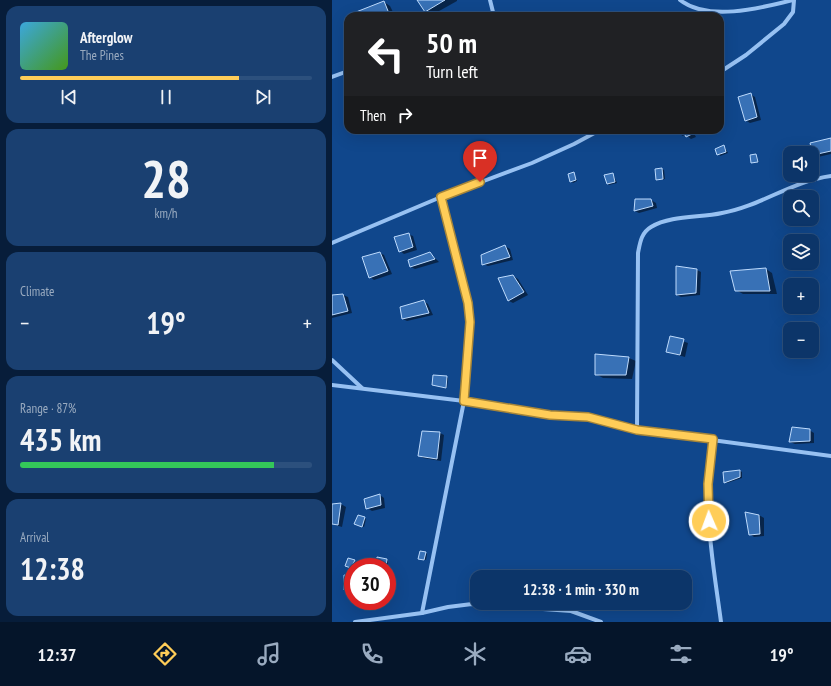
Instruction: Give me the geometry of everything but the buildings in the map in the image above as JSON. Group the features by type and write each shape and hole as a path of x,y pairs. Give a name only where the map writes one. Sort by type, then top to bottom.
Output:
{"street":[{"path":"490,0 493,12"},
{"path":"680,0 686,5 702,11 734,12 767,7 793,0 793,12 784,24 724,69"},
{"path":"332,77 344,72"},
{"path":"332,243 441,197 532,163 593,134"},
{"path":"637,430 638,253 640,240 645,232 655,225 675,220 745,208 804,181 831,176"},
{"path":"422,613 464,401 470,322 468,303 441,197"},
{"path":"332,360 362,388"},
{"path":"332,385 464,401 550,415 588,417 637,430 831,456"},
{"path":"713,439 708,484 708,507 721,622"},
{"path":"355,622 422,613 448,607 472,604 492,604 571,611 601,622"}],"route":[{"path":"480,182 441,197 467,294 470,322 464,401 550,415 588,417 637,430 713,439 708,484 709,521"}]}
